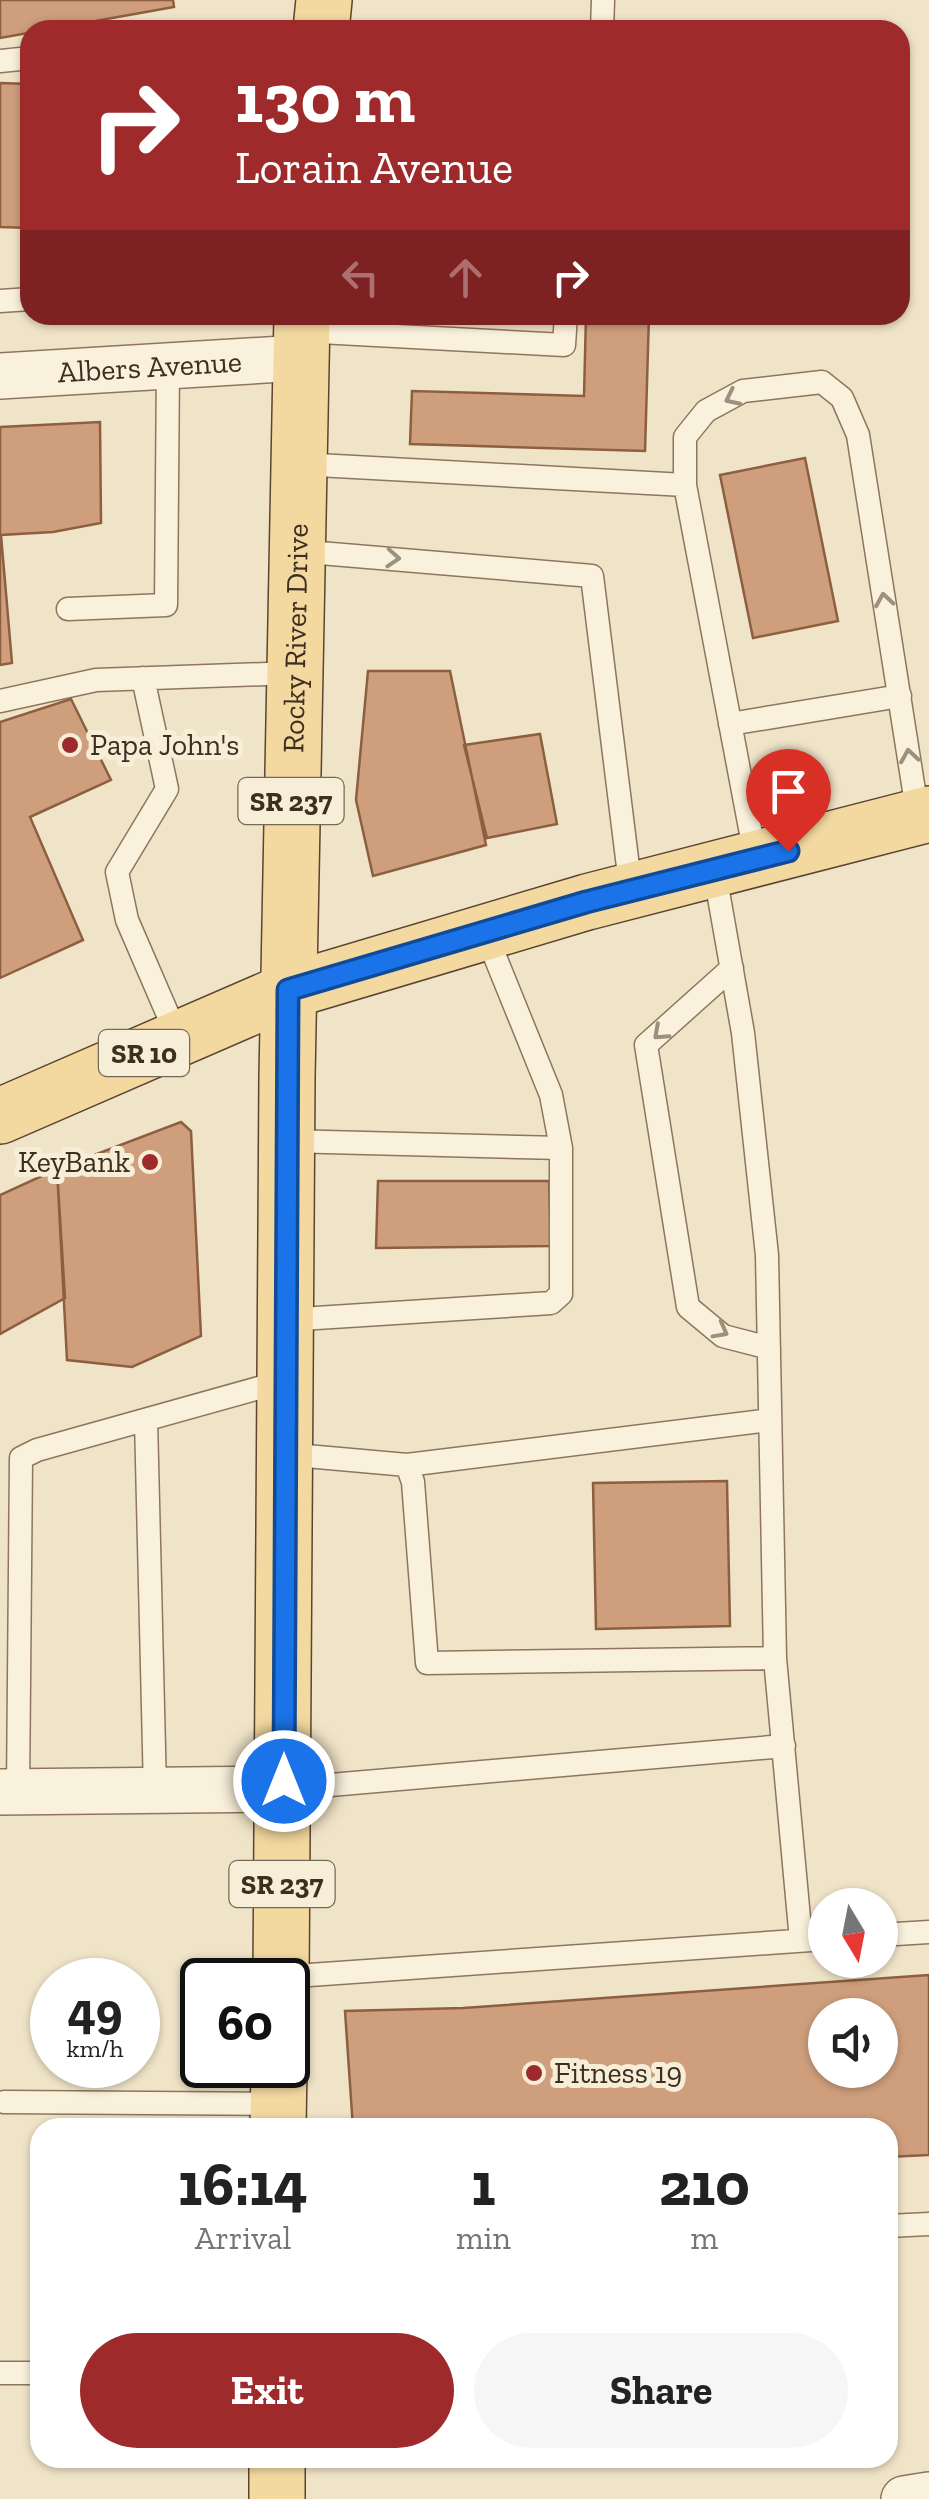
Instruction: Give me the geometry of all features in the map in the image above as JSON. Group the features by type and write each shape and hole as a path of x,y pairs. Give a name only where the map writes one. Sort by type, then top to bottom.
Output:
{"main road":[{"name":"Rocky River Drive","path":"281,1958 288,990 301,335"},
{"name":"SR 10","path":"0,1116 288,990 630,891 926,814"},
{"path":"277,2468 277,2499"}],"street":[{"name":"Albers Avenue","path":"0,376 168,366 301,335"},
{"path":"9,1792 284,1788"},
{"path":"904,2499 929,2495"}],"lane":[{"path":"301,335 564,345 565,325"},
{"path":"68,609 166,604 168,366"},
{"path":"808,1907 775,1658 767,1255 743,1032 732,968 735,864 730,724 685,485 685,437 706,411 743,390 822,382 842,398 858,435 900,696 926,814"},
{"path":"298,464 685,485"},
{"path":"296,551 592,576 630,891"},
{"path":"0,702 96,680 294,673"},
{"path":"143,678 167,789 117,872 127,920 178,1038"},
{"path":"730,724 900,696"},
{"path":"285,1320 551,1302 560,1294 561,1148 551,1094 484,932"},
{"path":"732,968 646,1045 688,1307 723,1336 769,1348"},
{"path":"287,1141 561,1148"},
{"path":"9,1792 10,1456 284,1381"},
{"path":"146,1420 156,1790"},
{"path":"284,1454 407,1465 770,1420"},
{"path":"407,1465 414,1482 428,1663 775,1658"},
{"path":"284,1788 784,1746"},
{"path":"898,1935 929,1932"},
{"path":"310,1976 808,1940"},
{"path":"4,2102 278,2099"},
{"path":"898,2226 929,2224"},
{"path":"1,2373 30,2373"}],"building":[{"path":"0,0 173,0 174,7 101,20 20,20 20,34 0,38"},
{"path":"0,83 20,84 20,228 0,227"},
{"path":"586,325 649,325 645,451 410,444 412,391 584,396"},
{"path":"100,422 101,523 53,532 1,535 12,663 0,665 0,427"},
{"path":"805,458 838,621 753,638 720,475"},
{"path":"368,671 450,671 486,845 373,876 356,800"},
{"path":"71,699 111,780 30,817 83,940 0,978 0,722"},
{"path":"540,734 557,824 487,838 464,745"},
{"path":"181,1122 191,1131 201,1336 132,1367 67,1360 57,1169"},
{"path":"57,1169 65,1298 0,1334 0,1195"},
{"path":"378,1181 549,1181 551,1246 376,1248"},
{"path":"727,1481 730,1626 596,1629 593,1483"},
{"path":"929,1975 929,2155 898,2157 898,2118 352,2118 345,2011 463,2008"}],"place":[{"name":"Papa John's","path":"70,745"},
{"name":"KeyBank","path":"150,1162"},
{"name":"Fitness 19","path":"534,2073"}],"route":[{"path":"284,1781 288,990 586,902 788,851"}]}
